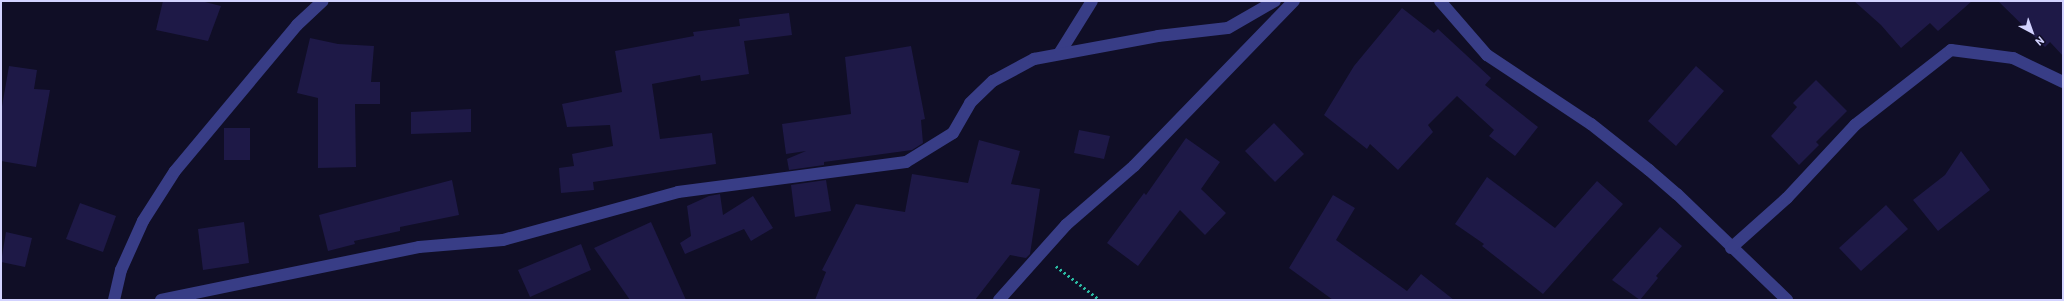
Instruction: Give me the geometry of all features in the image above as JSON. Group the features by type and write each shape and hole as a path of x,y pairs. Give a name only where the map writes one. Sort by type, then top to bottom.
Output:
{"street":[{"path":"114,300 121,270 143,221 175,171 296,25 323,1"},
{"path":"1059,54 1092,1"},
{"path":"162,300 419,247 503,240 678,192 906,162 953,134 970,103 993,81 1034,59 1158,36 1228,28 1275,1"},
{"path":"999,300 1040,254 1091,201 1134,166 1294,1"},
{"path":"1440,1 1487,55 1591,124 1677,194 1731,248 1787,300"},
{"path":"1731,248 1787,198 1855,125 1951,50 2013,58 2063,82"}],"path":[{"path":"1040,254 1100,300"}],"building":[{"path":"163,1 201,1 221,6 208,41 156,30"},
{"path":"1854,1 1972,1 1938,31 1930,23 1901,48 1881,25"},
{"path":"1998,1 2063,1 2063,56 2050,42 2045,47"},
{"path":"1402,8 1434,33 1438,29 1491,78 1485,85 1538,127 1515,156 1489,136 1494,130 1457,96 1428,125 1433,132 1398,170 1370,144 1367,149 1324,115 1354,66"},
{"path":"789,13 792,35 744,41 749,74 701,81 700,75 652,84 660,139 712,133 716,164 593,182 594,190 561,193 559,168 574,166 572,154 613,146 610,125 567,127 562,104 622,92 615,51 694,36 693,32 740,26 739,19"},
{"path":"310,38 338,44 374,46 371,82 380,82 380,104 355,104 356,167 318,168 318,98 297,93"},
{"path":"911,46 925,119 921,120 923,143 912,150 824,162 824,165 789,170 787,159 806,151 786,154 782,124 851,114 845,57"},
{"path":"9,66 37,70 34,89 50,90 36,167 1,161 1,112"},
{"path":"1696,66 1724,91 1676,146 1648,121"},
{"path":"1816,80 1847,111 1816,142 1819,145 1799,165 1771,136 1797,107 1793,103"},
{"path":"471,109 471,132 411,134 411,112"},
{"path":"1274,123 1304,154 1275,182 1245,151"},
{"path":"224,128 250,128 250,160 224,160"},
{"path":"1079,130 1110,136 1104,159 1074,153"},
{"path":"1186,138 1220,162 1201,189 1226,213 1205,235 1180,210 1138,266 1107,243 1144,193 1146,195"},
{"path":"979,140 1020,151 1011,184 1040,189 1030,254 1026,258 1010,255 975,300 815,300 826,272 822,270 856,204 905,212 912,174 968,183"},
{"path":"1961,151 1990,190 1938,231 1913,200 1945,175"},
{"path":"1487,177 1555,228 1597,181 1623,204 1543,294 1482,246 1484,244 1455,224"},
{"path":"452,180 459,215 400,227 400,231 354,241 355,244 328,251 319,215"},
{"path":"826,180 831,211 795,217 791,185"},
{"path":"720,194 723,215 753,196 773,228 751,241 744,229 685,254 680,243 691,236 687,206 709,196"},
{"path":"1333,195 1355,208 1336,240 1407,291 1421,274 1454,300 1333,300 1289,268"},
{"path":"80,203 116,216 103,252 66,239"},
{"path":"1886,205 1908,229 1861,271 1839,248"},
{"path":"244,222 249,263 203,270 198,229"},
{"path":"651,222 686,300 630,300 594,248"},
{"path":"1660,227 1682,246 1656,276 1658,278 1640,300 1612,280"},
{"path":"6,232 32,238 25,267 1,262"},
{"path":"581,244 591,270 530,297 518,270"}]}
